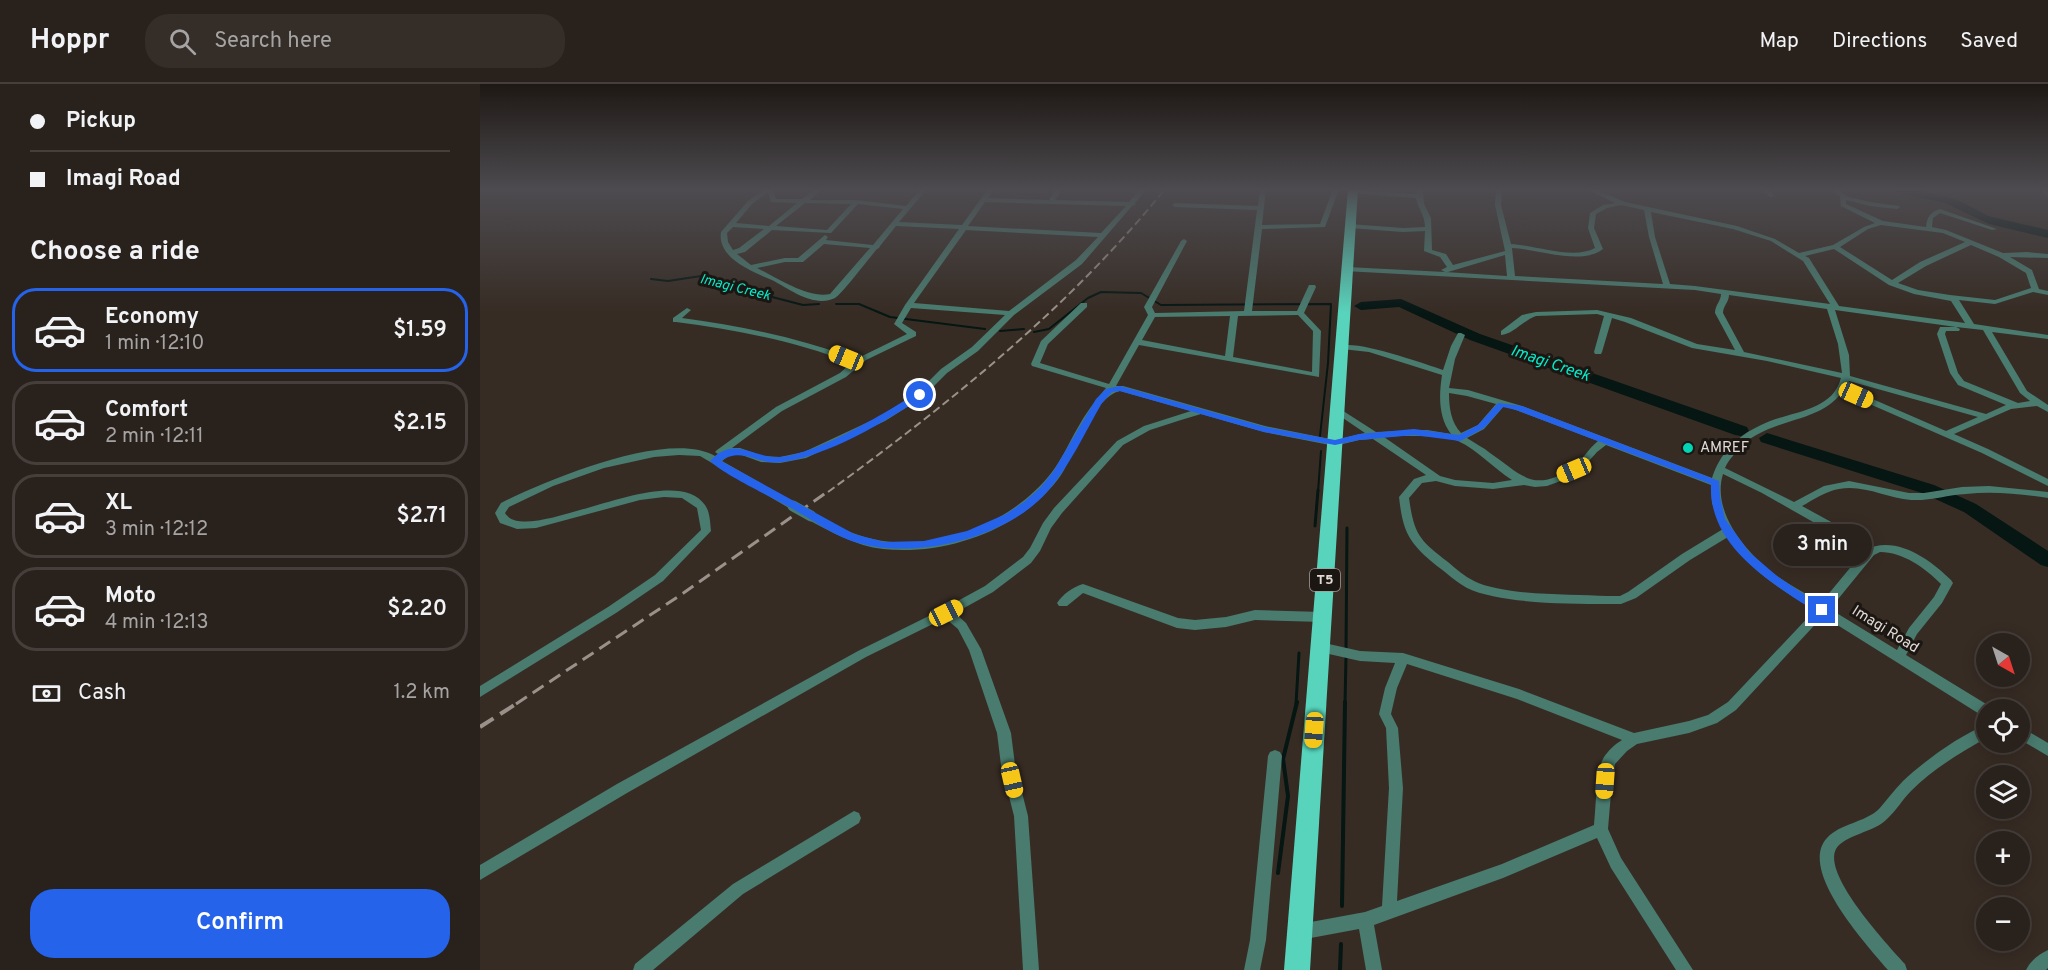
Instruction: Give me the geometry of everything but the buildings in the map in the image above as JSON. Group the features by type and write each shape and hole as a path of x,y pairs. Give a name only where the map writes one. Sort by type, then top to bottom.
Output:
{"highway":[{"name":"T5","path":"1297,970 1350,230"}],"street":[{"path":"726,230 722,235 732,253 750,267 795,291 823,299 833,296 890,230"},
{"path":"732,253 742,250 768,230"},
{"path":"779,230 829,232"},
{"path":"713,460 779,409 913,334 898,324 962,230"},
{"path":"1023,230 1104,235"},
{"path":"713,460 729,451 740,451 761,459 780,460 806,455 844,439 882,419 920,395 944,371 975,349 1011,313 1080,262 1108,230"},
{"path":"1248,314 1259,230"},
{"path":"1427,230 1428,251 1446,258 1451,268"},
{"path":"1504,230 1511,277"},
{"path":"1436,273 1508,249 1574,254 1592,253 1599,249 1593,230"},
{"path":"1651,230 1667,286"},
{"path":"1747,230 1773,240 1800,255 1815,272 1833,307 1847,366 1845,377"},
{"path":"1800,255 1835,247 1862,230"},
{"path":"1940,230 2002,255 2029,272 2036,290"},
{"path":"750,267 784,260 800,260 822,242 829,232"},
{"path":"1152,315 1148,307 1184,241"},
{"path":"822,242 877,247"},
{"path":"1892,283 1923,264 1972,242"},
{"path":"1835,247 1892,283 1917,292 1995,302 2036,290 2048,293"},
{"path":"2002,255 2048,256"},
{"path":"1347,269 1667,286 1971,326 1987,331 2019,387 2027,397 2048,408"},
{"path":"1300,313 1312,287"},
{"path":"1725,292 1719,312 1741,353"},
{"path":"1946,296 1958,303 1971,326"},
{"path":"909,305 1011,313"},
{"path":"1084,305 1044,343 1035,364 1110,389 1120,388 1264,429 1335,442 1414,432 1460,438 1481,427 1501,404"},
{"path":"687,310 676,320 717,325 834,353 858,363"},
{"path":"1504,333 1536,314 1574,311 1609,314 1695,346 1741,353 1845,377 1988,417"},
{"path":"1137,342 1316,375 1317,331 1300,313 1152,315"},
{"path":"1229,359 1234,314"},
{"path":"1598,352 1609,314"},
{"path":"480,692 659,578 706,531 705,514 700,505 684,495 662,494 631,499 542,524 516,525 504,520 500,513 505,505 565,478 630,459 684,451 702,453 851,537 884,545 924,544 950,540 990,526 1028,504 1043,491 1056,474 1099,401 1110,389 1152,315"},
{"path":"2017,405 1961,383 1954,373 1941,334 1945,328 2048,337"},
{"path":"1461,335 1454,345 1445,390 1445,411 1449,423 1460,438 1522,482"},
{"path":"1342,347 1370,350 1448,374"},
{"name":"Imagi Road","path":"1845,377 1840,388 1822,408 1770,424 1752,434 1735,448 1720,469 1716,483 1717,507 1727,532 1756,565 1822,610 1976,705"},
{"path":"1840,388 1946,434 2048,483"},
{"path":"1445,390 1468,393 1519,408 1716,483"},
{"path":"1946,434 2017,405 2038,404"},
{"path":"1337,410 1436,478 1473,486 1509,485 1522,482 1543,483 1574,470 1591,450 1606,441"},
{"path":"480,873 586,808 748,720 872,649 946,613 1001,581 1029,558 1036,549 1049,521 1120,443 1163,422 1198,412"},
{"path":"1720,469 1840,532 1866,557"},
{"path":"1436,478 1418,481 1404,497 1411,536 1461,579 1474,586 1489,589 1520,594 1621,600 1727,532"},
{"path":"1794,506 1838,485 1911,496 1995,489 2048,495"},
{"path":"1685,970 1616,863 1601,830 1605,781 1610,761 1622,747 1634,739 1712,719 1732,706 1822,610 1866,557 1881,546 1918,560 1947,583 1946,590 1931,606 1912,633 1899,658"},
{"path":"1063,603 1083,588 1147,613 1186,624 1218,623 1255,615 1322,617"},
{"path":"946,613 962,626 975,649 1004,733 1008,765 1021,816 1031,970"},
{"path":"1320,647 1360,656 1403,658 1519,694 1634,739"},
{"path":"1389,912 1396,788 1392,728 1385,714 1390,688 1403,658"},
{"path":"1899,970 1874,942 1832,882 1826,859 1830,845 1851,831 1877,820 1891,807 1906,787 1931,766 1976,737"},
{"path":"2030,739 2048,750"},
{"path":"1252,970 1258,940 1275,756"},
{"path":"641,970 738,889 854,818"},
{"path":"1299,932 1365,920 1389,912 1503,871 1601,830"},
{"path":"1365,920 1374,970"},
{"path":"2034,970 2048,958"}],"waterway":[{"path":"2031,230 2048,234"},
{"name":"Imagi Creek","path":"651,279 668,281 701,276 722,284 803,305 819,304"},
{"name":"Imagi Creek","path":"1034,332 1049,329 1088,298 1101,292 1141,293 1161,305 1331,304 1328,363 1320,436"},
{"name":"Imagi Creek","path":"1361,306 1401,303 1475,337 1741,431"},
{"name":"Imagi Creek","path":"836,304 859,304 890,317 985,329"},
{"name":"Imagi Creek","path":"1000,331 1024,329"},
{"name":"Imagi Creek","path":"1767,438 1928,489 1970,508 2048,560"},
{"path":"1318,492 1321,451"},
{"path":"1315,526 1318,490"},
{"path":"1346,649 1347,528"},
{"path":"1296,704 1299,653"},
{"path":"1345,704 1346,656"},
{"path":"1278,873 1288,796 1283,759 1297,702"},
{"path":"1342,906 1345,702"},
{"path":"1340,970 1341,944"}],"railway":[{"path":"828,492 919,423 1007,351 1089,274 1129,230"},
{"path":"516,704 682,594 830,490"},
{"path":"480,727 519,702"}],"place":[{"name":"AMREF","path":"1688,448"}],"route":[{"path":"920,395 882,419 844,439 806,455 780,460 761,459 740,451 729,451 715,461 851,537 884,545 903,546 950,540 969,534 1010,516 1028,504 1043,491 1056,474 1099,401 1109,391 1120,388 1264,429 1335,442 1359,437 1414,432 1460,438 1481,427 1501,404 1519,408 1716,483 1715,497 1721,519 1727,532 1745,554 1773,579 1822,610"}]}
